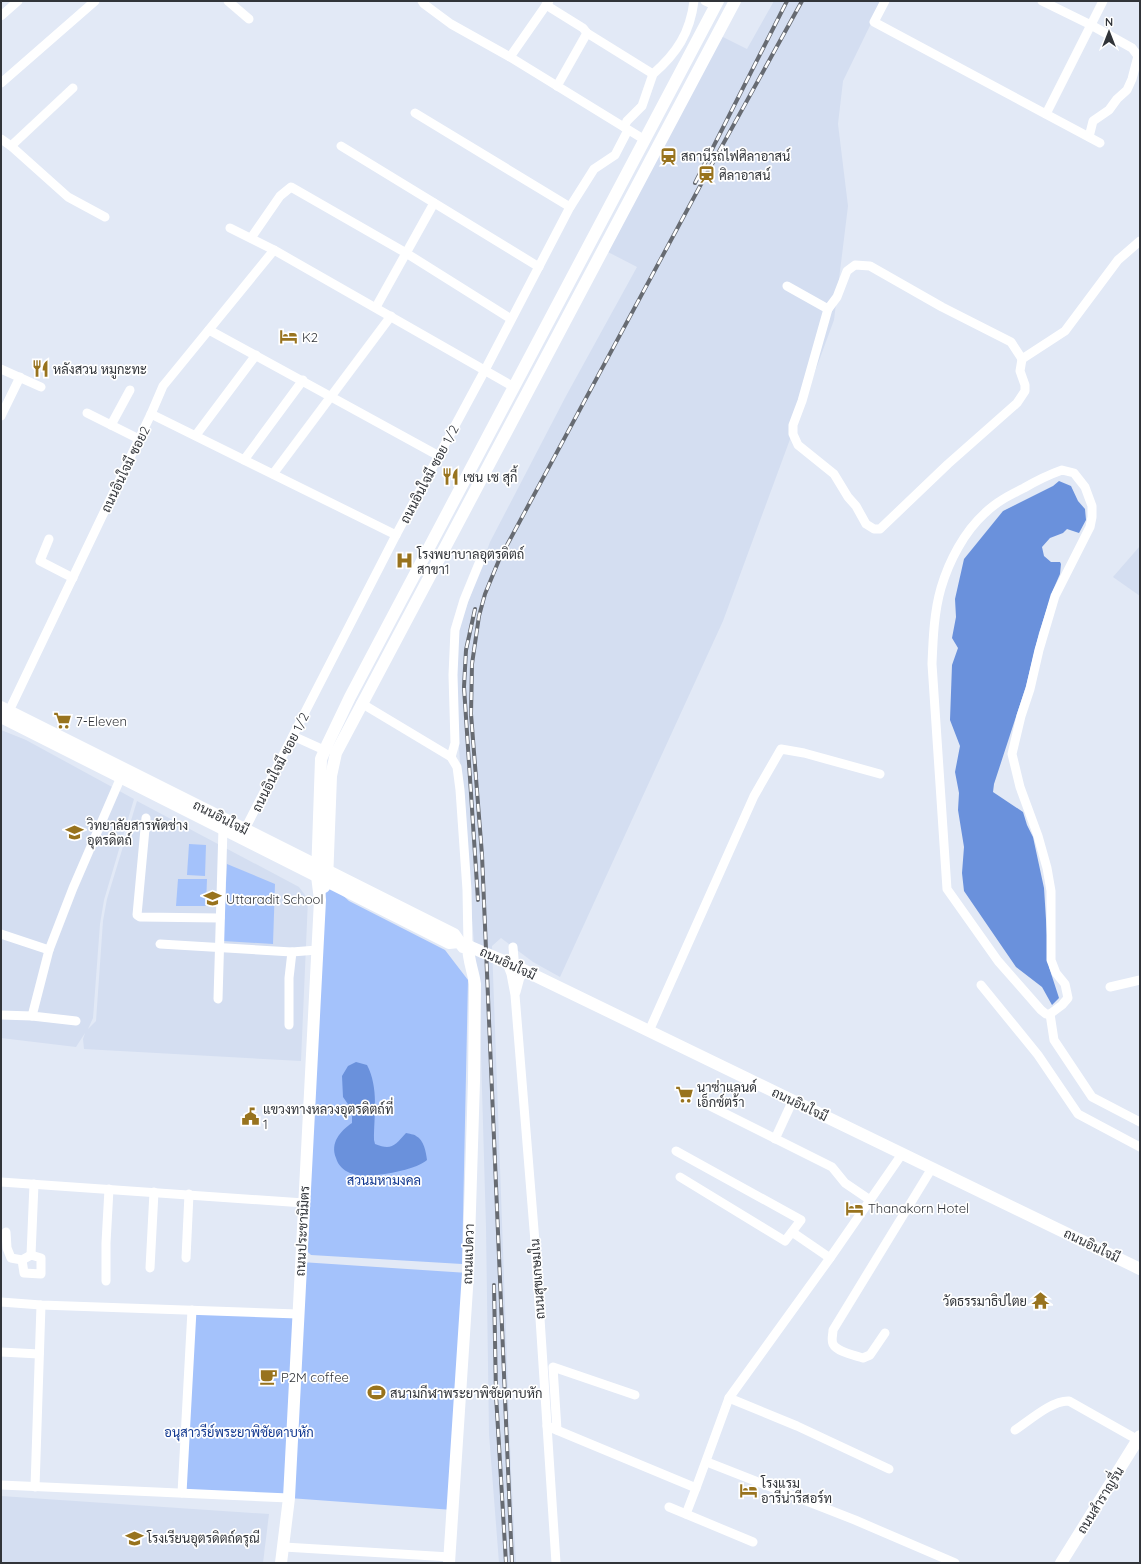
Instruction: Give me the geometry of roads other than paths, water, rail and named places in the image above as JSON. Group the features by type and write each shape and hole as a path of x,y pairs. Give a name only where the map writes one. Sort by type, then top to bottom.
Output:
{"main road":[{"path":"322,873 331,776 333,760 336,753 361,703 735,1"},
{"path":"322,873 320,766 324,750 350,698 645,140 683,67 713,3"},
{"path":"602,220 614,227"},
{"name":"ถนนอินใจมี","path":"4,713 322,873"},
{"name":"ถนนอินใจมี","path":"225,824 245,829 449,943 463,943 527,971 1140,1269"},
{"name":"ถนนประชานิมิตร","path":"281,1563 284,1547 288,1498 322,873"},
{"name":"ถนนแปดวา","path":"450,1560 468,1273 474,1096 475,984 463,943"},
{"path":"469,961 474,953 481,950"},
{"name":"ถนนสำราญรื่น","path":"1061,1563 1139,1438"}],"street":[{"path":"1,16 18,1"},
{"path":"1,83 95,1"},
{"path":"228,1 249,19"},
{"path":"422,1 451,24 510,57 645,140"},
{"path":"658,115 642,106 653,74 669,60 682,43 692,17 694,1"},
{"path":"885,1 874,22 1100,143"},
{"path":"1042,1 1091,25 1132,48 1138,56 1132,79 1127,90 1117,99 1110,110 1094,121 1089,137"},
{"path":"1046,114 1104,1"},
{"path":"510,57 548,3 583,28 587,33 653,74"},
{"path":"557,86 587,33"},
{"path":"669,60 683,67"},
{"path":"11,146 73,88"},
{"name":"ถนนอินใจมี ซอย 1/2","path":"245,829 396,535 485,370 570,207 594,169 614,155 626,129 627,121 642,106"},
{"path":"415,113 570,207"},
{"path":"2,141 11,146 68,197 105,217"},
{"path":"341,146 539,267"},
{"path":"251,238 280,196 291,187 406,253 511,319"},
{"path":"376,307 434,203"},
{"path":"230,228 274,250 376,307 514,387"},
{"path":"1022,359 1065,331 1118,260 1140,241"},
{"name":"ถนนอินใจมี ซอย2","path":"4,713 73,578 163,386 274,250"},
{"path":"854,265 870,266 942,307 1011,342 1022,359 1020,371 1025,384 1025,391 1016,403 948,464 880,529 874,529 866,524 856,506 848,497 834,474 802,448 792,434 793,424 802,401 828,308 837,297 847,271 854,265"},
{"path":"787,286 828,308"},
{"path":"273,474 391,316"},
{"path":"210,330 439,456"},
{"path":"196,435 256,355"},
{"path":"1,369 41,387"},
{"path":"1,416 20,377"},
{"path":"244,460 303,380"},
{"path":"111,425 130,390"},
{"path":"87,413 139,439"},
{"path":"151,414 396,535"},
{"path":"1062,470 1074,473 1085,487 1092,506 1092,517 1090,528 1055,596 1039,650 1030,689 1021,716 1012,754 1020,787 1038,836 1047,868 1051,891 1051,960 1056,973 1065,984 1068,998 1062,1005 1050,1014 1046,1014 1041,1010 998,961 947,889 932,664 934,632 940,590 946,572 963,538 984,513 1001,500 1047,475 1062,470"},
{"path":"49,539 40,561 73,578"},
{"path":"451,757 455,743 452,675 456,630 464,600 480,561"},
{"path":"361,703 451,757 457,767 460,790 466,890 463,943"},
{"path":"293,736 324,750"},
{"path":"649,1031 754,796 781,749 804,753 880,774"},
{"path":"32,1016 49,950 73,888 123,773"},
{"path":"146,818 137,915 140,917 157,918 220,918"},
{"path":"218,999 220,918 225,824"},
{"path":"1,934 49,950"},
{"path":"160,944 220,946 292,952 317,950"},
{"name":"ถนนสุขเกษมใน","path":"512,947 510,964 515,995 535,1242 556,1563"},
{"path":"289,1025 289,978 292,952"},
{"name":"ถนนสุขเกษมใน","path":"515,995 520,977 527,971"},
{"path":"1110,987 1140,980"},
{"path":"981,985 1038,1054 1078,1114 1140,1147"},
{"path":"1050,1014 1054,1040 1092,1097 1140,1122"},
{"path":"1,1015 32,1016 76,1021"},
{"path":"775,1139 793,1100"},
{"path":"704,1103 832,1168 845,1183 870,1200"},
{"path":"676,1152 801,1220 785,1241 680,1177"},
{"path":"686,1514 707,1462 729,1398 830,1258 902,1154"},
{"path":"885,1333 870,1355 863,1358 837,1347 833,1344 832,1339 833,1330 932,1168"},
{"path":"1,1182 304,1203"},
{"path":"31,1255 34,1184"},
{"path":"106,1281 106,1243 109,1189"},
{"path":"150,1268 154,1192"},
{"path":"186,1258 190,1194"},
{"path":"6,1232 8,1254 12,1258 22,1260 31,1255 41,1258 41,1274 24,1273 22,1260"},
{"path":"792,1232 830,1258"},
{"path":"1,1302 41,1305 298,1314"},
{"path":"35,1487 41,1305"},
{"path":"182,1493 192,1310"},
{"path":"1,1352 39,1354"},
{"path":"557,1430 553,1367 635,1395"},
{"path":"729,1398 797,1426 889,1469"},
{"path":"1015,1430 1062,1400 1068,1401 1139,1438"},
{"path":"547,1426 696,1488"},
{"path":"707,1462 855,1520 955,1563"},
{"path":"1,1485 288,1498"},
{"path":"669,1507 753,1542"},
{"path":"284,1547 450,1560"}],"railway":[{"path":"695,183 787,1"},
{"path":"512,1563 482,855 471,714 472,664 479,616 485,594 499,560 706,175 802,1"},
{"path":"475,609 466,650 464,687 478,900"},
{"path":"494,1285 496,1395 506,1563"}],"place":[{"name":"สถานีรถไฟศิลาอาสน์","path":"668,156"},
{"name":"ศิลาอาสน์","path":"706,175"},
{"name":"K2","path":"289,337"},
{"name":"หลังสวน หมูกะทะ","path":"40,369"},
{"name":"เซน เซ สุกี้","path":"450,477"},
{"name":"โรงพยาบาลอุตรดิตถ์ สาขา1","path":"404,561"},
{"name":"7-Eleven","path":"63,721"},
{"name":"วิทยาลัยสารพัดช่าง อุตรดิตถ์","path":"74,832"},
{"name":"Uttaradit School","path":"213,899"},
{"name":"นาซ่าแลนด์ เอ็กซ์ตร้า","path":"684,1094"},
{"name":"แขวงทางหลวงอุตรดิตถ์ที่ 1","path":"250,1116"},
{"name":"Thanakorn Hotel","path":"855,1208"},
{"name":"วัดธรรมาธิปไตย","path":"1040,1301"},
{"name":"P2M coffee","path":"268,1377"},
{"name":"สนามกีฬาพระยาพิชัยดาบหัก","path":"377,1393"},
{"name":"โรงแรม อารีน่ารีสอร์ท","path":"748,1490"},
{"name":"โรงเรียนอุตรดิตถ์ดรุณี","path":"134,1538"}],"park label":[{"name":"สวนมหามงคล","path":"384,1180"},
{"name":"อนุสาวรีย์พระยาพิชัยดาบหัก","path":"239,1432"}]}
